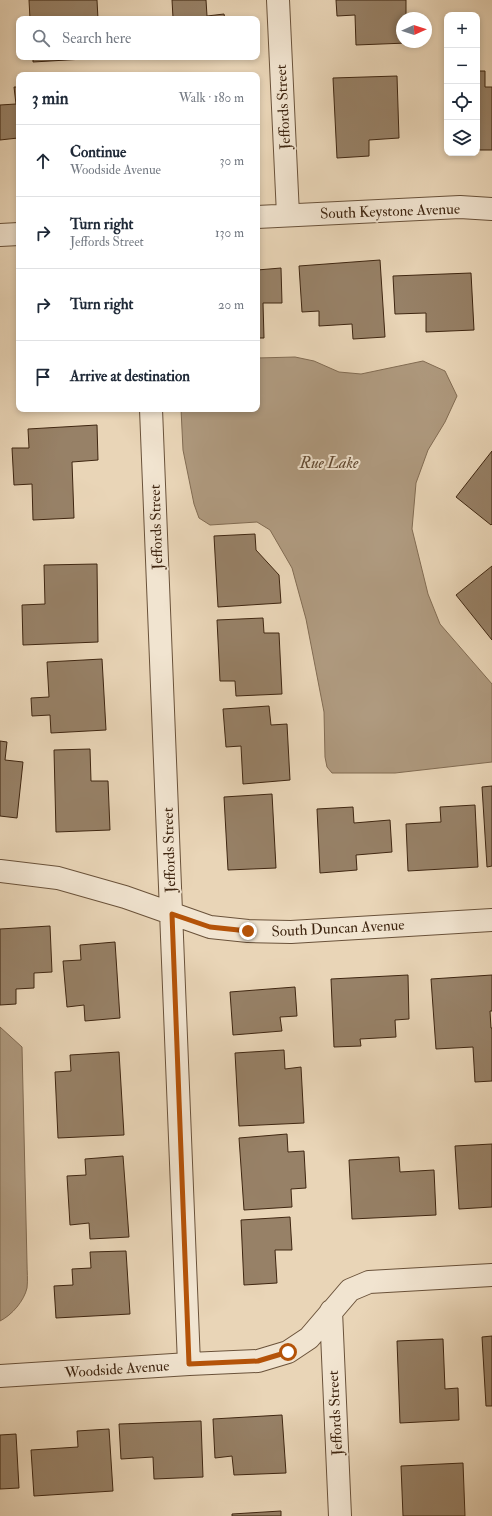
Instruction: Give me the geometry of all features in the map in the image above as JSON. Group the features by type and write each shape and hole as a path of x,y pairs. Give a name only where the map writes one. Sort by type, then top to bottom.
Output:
{"street":[{"name":"Jeffords Street","path":"278,0 288,215"},
{"name":"South Keystone Avenue","path":"260,217 460,207 492,208"},
{"path":"0,235 16,234"},
{"name":"Jeffords Street","path":"151,412 189,1364"},
{"name":"South Duncan Avenue","path":"0,871 58,878 125,897 210,927 262,932 291,932 492,920"},
{"name":"Woodside Avenue","path":"0,1376 258,1361 288,1352 309,1338 331,1310 350,1290 369,1282 492,1275"},
{"name":"Jeffords Street","path":"331,1310 340,1516"}],"water":[{"name":"Rue Lake","path":"295,357 314,361 339,372 361,374 423,361 445,371 457,396 445,422 428,450 416,483 412,529 428,594 440,624 492,684 492,762 395,773 332,773 327,767 325,757 324,712 306,619 292,568 270,530 257,522 210,525 199,518 194,504 183,450 181,412 260,412 260,358"},
{"path":"0,1027 22,1047 27,1288 17,1307 0,1321"}],"building":[{"path":"29,0 97,0 98,16 30,16"},
{"path":"172,0 206,0 207,16 173,16"},
{"path":"336,0 406,0 406,12 396,12 396,43 356,45 355,15 337,16"},
{"path":"224,14 224,16 207,16"},
{"path":"33,60 67,60 33,62"},
{"path":"480,71 485,71 485,87 492,87 492,150 480,150"},
{"path":"397,76 399,138 369,140 369,156 337,158 333,78"},
{"path":"14,87 16,87 16,104"},
{"path":"16,104 16,138 0,140 0,105"},
{"path":"380,260 385,337 353,339 352,324 319,326 319,311 302,312 299,266"},
{"path":"281,268 282,303 263,303 264,338 260,338 260,270"},
{"path":"471,273 474,330 426,332 426,313 395,314 393,276"},
{"path":"97,425 98,460 72,462 74,518 33,520 32,484 14,485 12,448 29,448 28,429"},
{"path":"492,451 492,524 491,525 456,497"},
{"path":"255,534 256,550 279,575 281,603 218,607 214,536"},
{"path":"97,564 98,642 23,645 22,605 45,604 44,565"},
{"path":"492,566 492,640 456,595"},
{"path":"263,618 264,633 279,633 282,694 236,696 235,681 220,681 217,620"},
{"path":"102,659 106,730 51,733 50,715 32,716 31,698 49,697 47,662"},
{"path":"269,706 271,725 287,724 290,780 243,784 241,746 226,747 223,709"},
{"path":"0,741 7,742 5,760 23,762 17,818 0,816"},
{"path":"90,749 91,781 108,781 110,830 56,832 54,750"},
{"path":"492,786 492,866 487,867 482,787"},
{"path":"272,794 276,868 228,870 224,797"},
{"path":"475,805 478,867 408,871 406,824 441,822 440,807"},
{"path":"353,807 354,823 390,820 392,852 356,855 357,870 320,873 317,809"},
{"path":"50,926 52,972 34,973 34,988 16,989 16,1004 0,1005 0,929"},
{"path":"115,942 120,1018 85,1021 84,1005 67,1007 63,961 81,960 80,945"},
{"path":"408,975 409,1019 395,1020 396,1037 360,1039 361,1046 334,1047 331,979"},
{"path":"492,975 492,1011 490,1011 492,1028 492,1081 475,1082 473,1047 436,1049 431,979"},
{"path":"295,987 297,1016 280,1017 282,1031 233,1035 230,992"},
{"path":"284,1050 285,1069 301,1067 304,1123 239,1126 235,1053"},
{"path":"119,1052 124,1135 58,1138 55,1072 71,1071 70,1055"},
{"path":"287,1134 288,1152 304,1151 306,1188 291,1189 292,1207 244,1210 239,1138"},
{"path":"492,1144 492,1207 459,1209 455,1146"},
{"path":"123,1156 129,1237 90,1239 89,1223 70,1225 67,1176 86,1175 85,1159"},
{"path":"399,1157 400,1172 434,1170 436,1215 352,1219 349,1160"},
{"path":"290,1217 292,1250 275,1250 277,1283 244,1285 241,1220"},
{"path":"126,1251 130,1314 56,1318 54,1286 73,1285 72,1269 91,1268 90,1252"},
{"path":"492,1336 492,1406 486,1406 482,1337"},
{"path":"443,1339 445,1389 458,1388 459,1420 400,1423 397,1341"},
{"path":"282,1415 286,1473 234,1475 232,1456 215,1458 213,1419"},
{"path":"201,1421 203,1477 154,1479 153,1457 121,1459 119,1424"},
{"path":"109,1429 113,1491 34,1496 31,1450 78,1447 77,1431"},
{"path":"16,1434 19,1488 0,1489 0,1435"},
{"path":"463,1463 465,1516 403,1516 401,1466"},
{"path":"281,1511 281,1516 232,1516 232,1514"}],"route":[{"path":"248,931 210,927 172,914 189,1364 258,1361 288,1352"}]}
